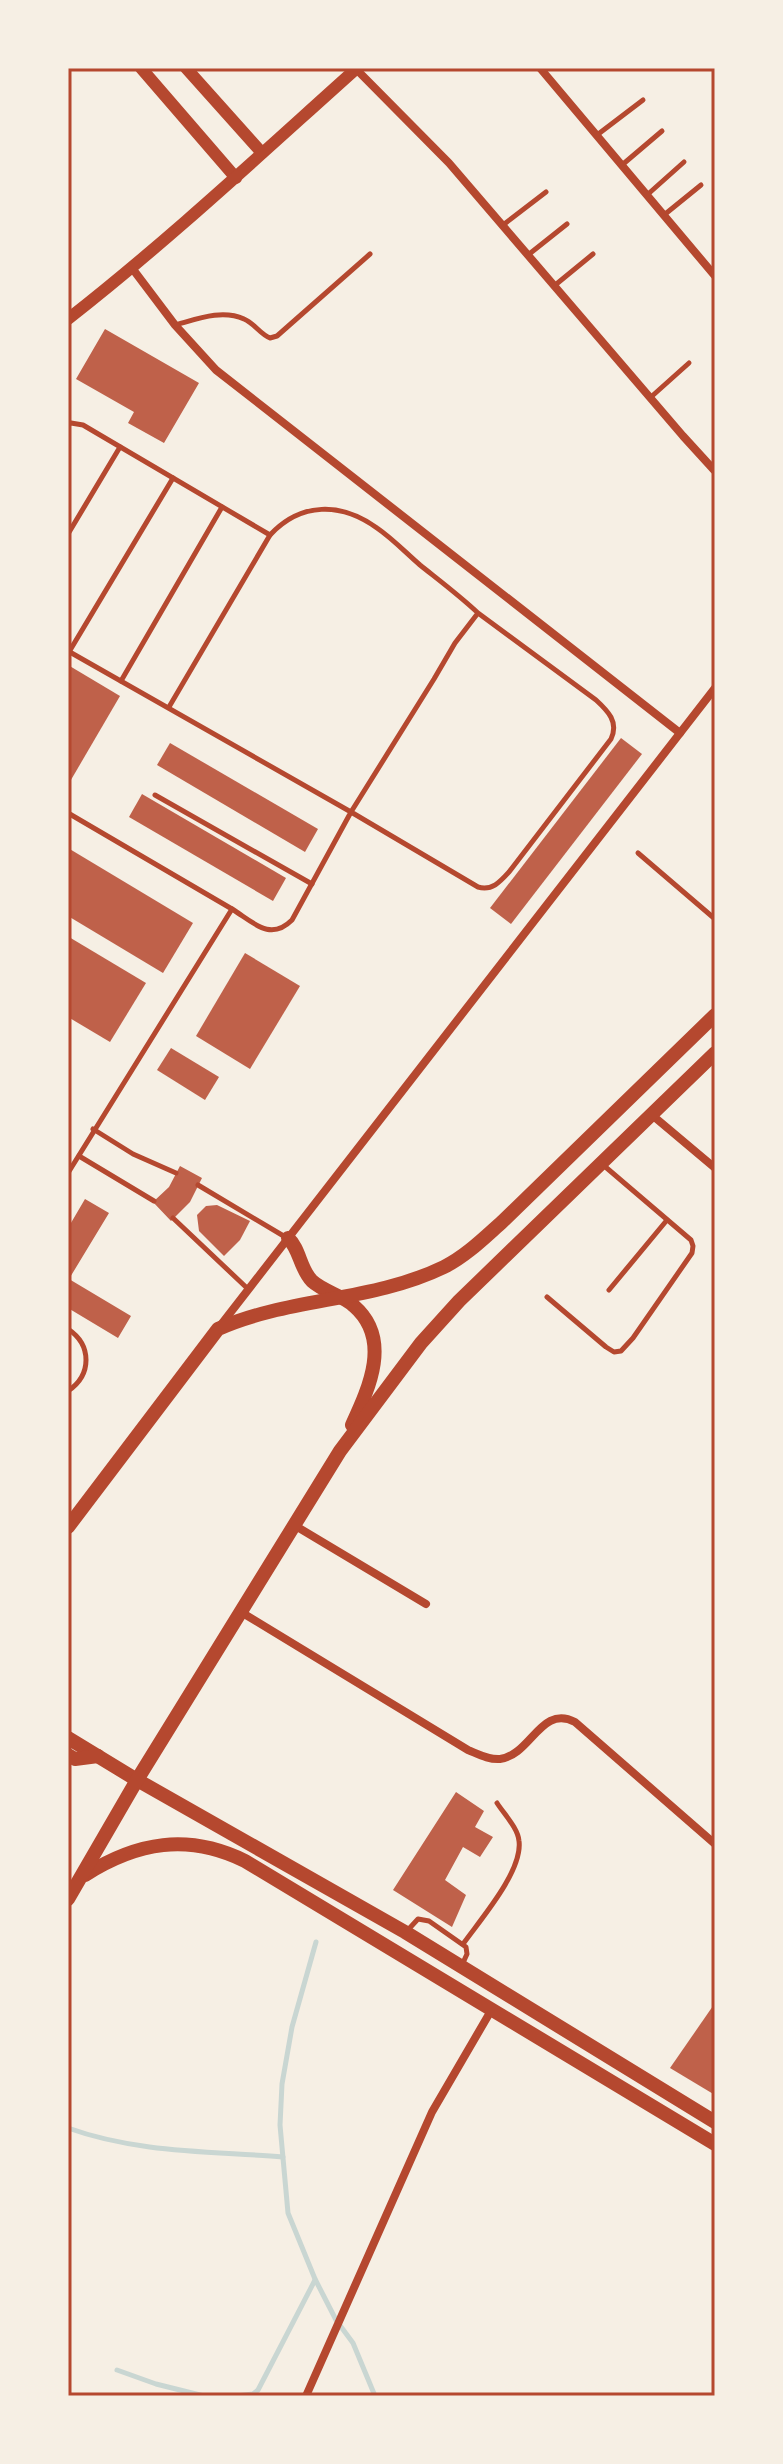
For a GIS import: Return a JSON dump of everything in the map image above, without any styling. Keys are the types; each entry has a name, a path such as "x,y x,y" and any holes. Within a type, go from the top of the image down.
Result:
{"main road":[{"path":"68,1527 218,1329 251,1316 388,1288 444,1266 466,1253 502,1222 715,1015"},
{"path":"68,1899 137,1780 340,1451 421,1343 459,1301 715,1053"},
{"path":"288,1238 314,1283 344,1298 371,1327 376,1351 366,1393 340,1451"},
{"path":"68,1738 405,1932 715,2122"},
{"path":"68,1755 75,1759 98,1756"},
{"path":"81,1877 103,1863 136,1850 183,1844 223,1850 715,2144"}],"street":[{"path":"141,68 236,178"},
{"path":"186,68 262,153"},
{"path":"68,319 236,178 356,68 449,163 714,470"},
{"path":"540,68 715,276"},
{"path":"132,268 175,325 216,370 680,733"},
{"path":"218,1329 715,688"},
{"path":"652,1115 715,1168"},
{"path":"294,1525 426,1604"},
{"path":"241,1612 468,1750 490,1758 501,1759 511,1755 551,1719 560,1716 575,1722 715,1844"},
{"path":"306,2396 432,2112 492,2009"}],"lane":[{"path":"597,135 643,100"},
{"path":"622,165 662,131"},
{"path":"647,195 684,162"},
{"path":"664,215 701,185"},
{"path":"503,225 546,192"},
{"path":"528,255 567,224"},
{"path":"175,325 230,314 247,320 263,335 270,338 277,336 370,254"},
{"path":"554,286 593,254"},
{"path":"650,398 689,363"},
{"path":"68,425 83,425 270,535"},
{"path":"68,534 120,447"},
{"path":"169,707 270,535 289,518 312,509 325,509 349,514 376,527 478,613 605,708 614,727 611,739 509,872 496,885 487,889 478,887 69,651 173,478"},
{"path":"121,681 222,507"},
{"path":"68,813 263,928 274,932 284,929 292,920 351,812 455,643 478,613"},
{"path":"155,795 312,884"},
{"path":"638,853 715,919"},
{"path":"68,1173 232,909"},
{"path":"93,1129 133,1154 176,1173"},
{"path":"79,1156 154,1201"},
{"path":"547,1297 606,1347 614,1352 621,1351 692,1253 691,1240 602,1164"},
{"path":"198,1185 288,1238"},
{"path":"173,1218 248,1290"},
{"path":"609,1290 667,1220"},
{"path":"68,1329 83,1343 87,1354 84,1374 68,1391"},
{"path":"463,1944 507,1880 518,1858 516,1831 497,1803"},
{"path":"405,1932 415,1921 425,1919 463,1944 467,1954 462,1966"}],"building":[{"path":"105,329 199,383 164,443 128,423 134,412 76,379"},
{"path":"68,665 120,696 68,785"},
{"path":"621,738 642,754 511,924 490,908"},
{"path":"170,743 318,829 305,852 157,765"},
{"path":"142,794 286,878 273,901 129,817"},
{"path":"68,848 193,923 163,973 68,916"},
{"path":"69,937 146,983 110,1042 68,1017"},
{"path":"245,953 300,986 250,1069 196,1036"},
{"path":"171,1048 219,1077 205,1100 157,1070"},
{"path":"180,1166 202,1178 190,1202 171,1221 153,1202 169,1187"},
{"path":"85,1199 109,1213 69,1279 131,1316 118,1338 68,1308 68,1228"},
{"path":"217,1205 250,1221 240,1240 224,1256 199,1231 197,1215 206,1206"},
{"path":"456,1792 484,1811 475,1827 493,1837 480,1857 463,1847 445,1880 466,1895 452,1927 393,1890"},
{"path":"715,2003 715,2095 670,2068"}],"waterway":[{"path":"316,1942 292,2027 282,2084 280,2125 288,2213 315,2279 336,2320 353,2343 375,2396"},
{"path":"68,2128 147,2147 283,2157"},
{"path":"237,2396 253,2394 258,2390 315,2280"},
{"path":"117,2370 204,2396"}]}
